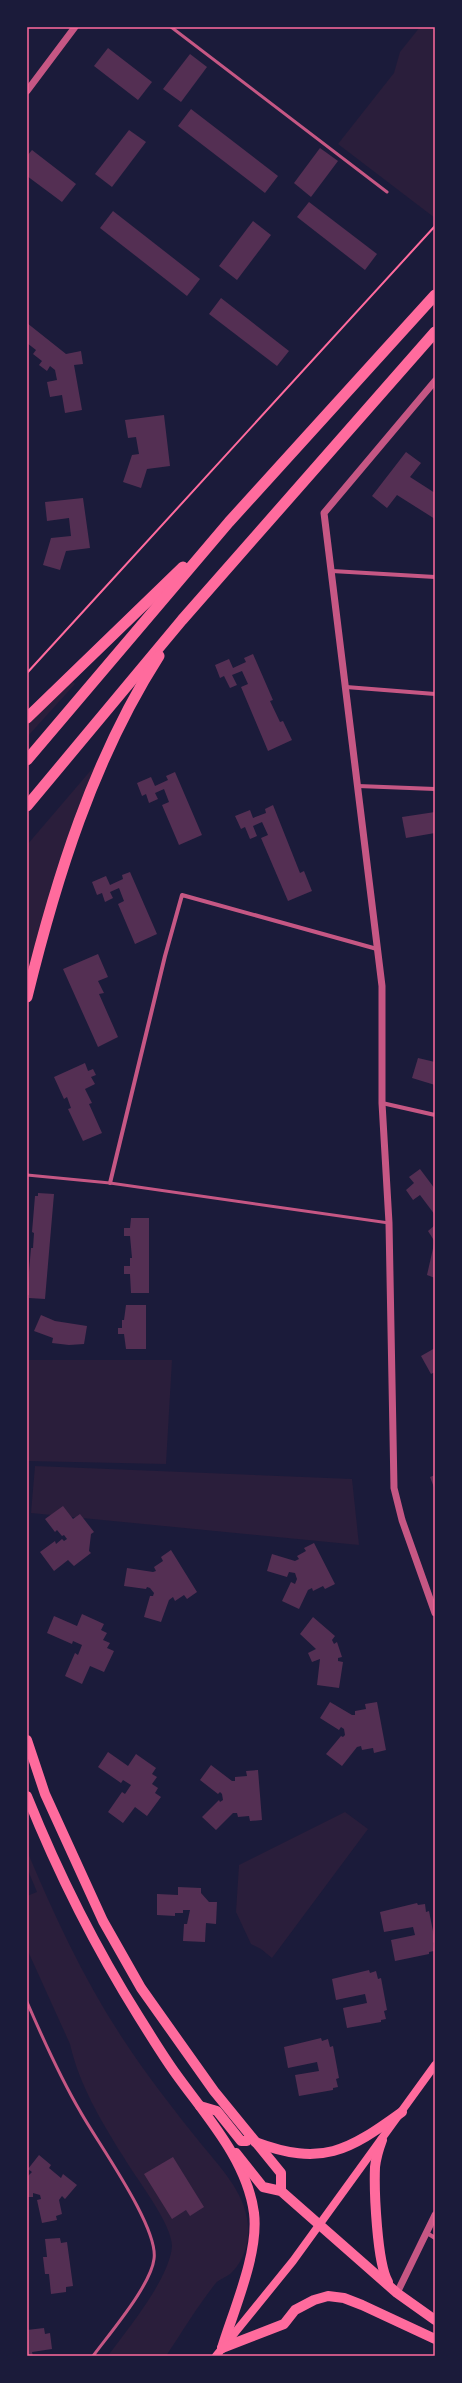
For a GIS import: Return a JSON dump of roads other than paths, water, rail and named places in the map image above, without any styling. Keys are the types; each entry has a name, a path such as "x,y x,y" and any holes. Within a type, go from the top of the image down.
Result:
{"highway":[{"path":"27,760 229,522 435,295"},
{"path":"27,806 182,620 435,332"},
{"path":"27,718 229,522"},
{"path":"27,997 40,947 78,823 113,740 133,700 182,620"}],"main road":[{"path":"27,1740 45,1794 103,1921 141,1988 214,2091 281,2174 281,2191"},
{"path":"27,1796 60,1872 101,1954 139,2017 226,2141 263,2187 281,2191 395,2291 435,2320"},
{"path":"219,2352 319,2225 435,2065"},
{"path":"200,2106 217,2111 241,2141 247,2141 252,2138"},
{"path":"252,2138 296,2154 338,2150 363,2140 402,2112"},
{"path":"382,2140 375,2167 380,2258 383,2272 395,2291"},
{"path":"219,2352 252,2251 255,2229 253,2208 249,2191 226,2141"},
{"path":"219,2352 284,2324 295,2310 314,2300 328,2296 348,2299 435,2339"}],"street":[{"path":"27,91 75,27"},
{"path":"435,381 324,513 382,986 382,1103 389,1223 394,1488 402,1520 435,1613"},
{"path":"332,571 435,577"},
{"path":"346,687 435,694"},
{"path":"358,786 435,789"},
{"path":"110,1184 165,956 182,895 378,949"},
{"path":"382,1103 435,1115"},
{"path":"395,2291 427,2233 435,2215"},
{"path":"427,2233 435,2238"}],"lane":[{"path":"171,27 387,192"},
{"path":"27,1175 110,1184 389,1223"},
{"path":"27,2002 80,2111 139,2208 152,2242 154,2258 148,2278 93,2356"}]}
